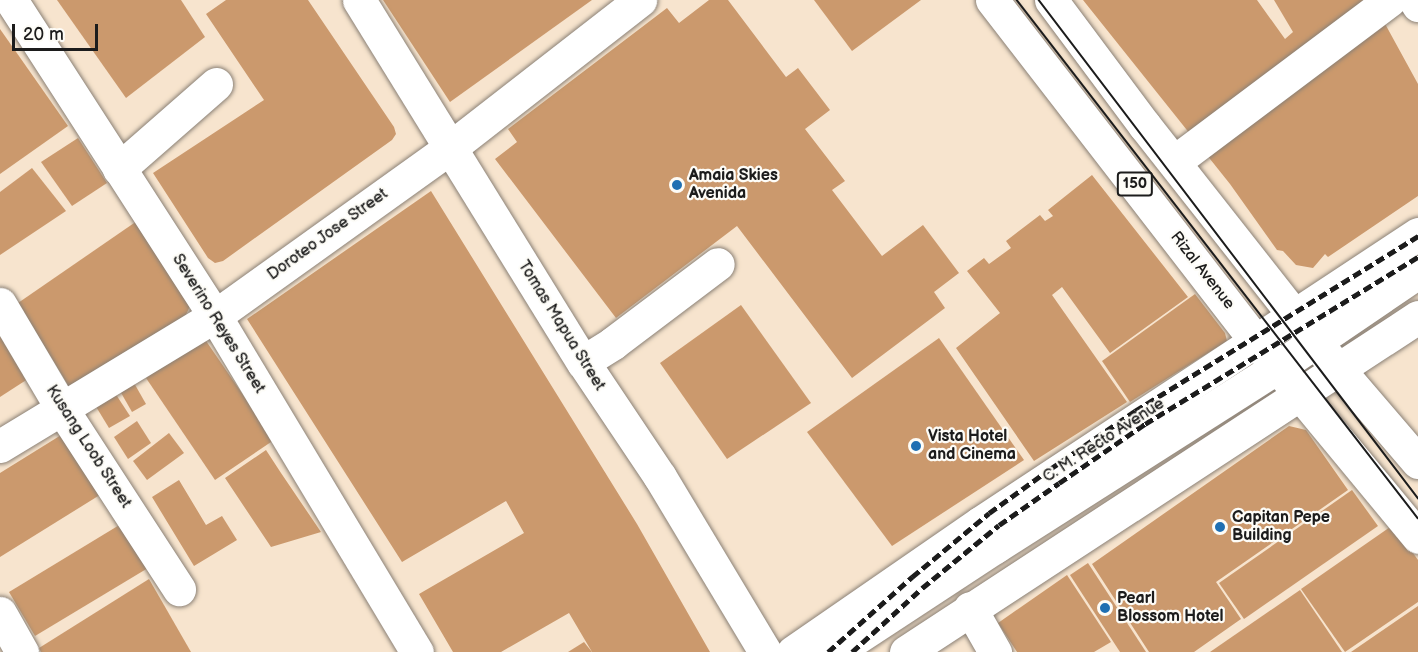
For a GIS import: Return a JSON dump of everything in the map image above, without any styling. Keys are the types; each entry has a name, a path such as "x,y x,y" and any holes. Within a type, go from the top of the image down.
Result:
{"main road":[{"name":"Severino Reyes Street","path":"11,0 215,316 417,652"},
{"name":"Tomas Mapua Street","path":"359,0 582,362 660,477 765,652"},
{"name":"Doroteo Jose Street","path":"0,446 215,316 450,148 640,0"},
{"name":"Rizal Avenue","path":"992,0 1256,341 1418,537"},
{"name":"150","path":"1051,0 1315,342 1418,462"},
{"path":"1174,162 1390,0"},
{"path":"1415,0 1418,5"},
{"path":"119,169 216,84"},
{"name":"C. M. Recto Avenue","path":"793,652 980,523 1418,234"},
{"path":"582,362 613,343 718,264"},
{"name":"C. M. Recto Avenue","path":"831,652 1278,367 1418,272"},
{"name":"Kusang Loob Street","path":"0,304 62,408 179,589"},
{"path":"906,652 1418,317"},
{"path":"970,608 995,652"},
{"path":"0,613 22,652"}],"building":[{"path":"57,0 181,0 205,37 126,98"},
{"path":"226,0 308,0 394,127 396,134 392,140 223,261 215,263 208,258 153,173 264,100 206,14"},
{"path":"383,0 592,0 450,102"},
{"name":"Amaia Skies Avenida","path":"709,0 728,0 786,77 798,68 830,110 805,129 845,181 832,190 882,256 923,225 959,273 934,292 945,308 852,378 737,226 616,318 495,159 517,142 508,129 667,8 679,23"},
{"path":"814,0 921,0 852,51"},
{"path":"1083,0 1257,0 1285,39 1293,32 1274,0 1372,0 1418,84 1418,196 1328,257 1325,254 1313,268 1296,265 1283,251 1277,250 1230,184"},
{"path":"0,29 68,126 0,174"},
{"path":"78,138 107,183 72,206 41,162"},
{"path":"32,168 66,211 0,255 0,192"},
{"path":"1092,175 1188,297 1110,353 1062,287 1052,295 1127,402 1034,461 956,348 1000,313 967,271 984,258 989,264 1011,248 1006,241 1040,215 1045,221 1053,216 1048,210"},
{"path":"431,191 637,524 710,652 592,652 569,613 501,652 453,652 419,594 524,533 506,501 402,562 247,319"},
{"path":"137,221 190,306 185,317 71,390 18,303"},
{"path":"1195,294 1225,333 1227,341 1130,402 1102,361"},
{"path":"741,305 811,403 727,459 660,363"},
{"path":"0,321 34,375 0,397"},
{"path":"204,338 274,440 215,480 146,378"},
{"name":"Vista Hotel and Cinema","path":"939,338 1024,460 892,546 807,432"},
{"path":"134,383 146,404 132,412 120,391"},
{"path":"115,393 130,416 109,428 95,405"},
{"path":"137,421 151,443 128,459 114,437"},
{"name":"Capitan Pepe Building","path":"1289,426 1306,430 1348,490 1216,582 1241,619 1194,652 1149,652 1092,564"},
{"path":"66,432 103,493 0,557 0,473"},
{"path":"169,433 184,453 147,480 133,461"},
{"path":"266,450 321,532 271,547 225,478"},
{"path":"179,480 206,525 222,516 237,540 194,566 152,497"},
{"path":"1352,490 1378,526 1244,619 1219,583"},
{"path":"121,524 148,568 35,636 9,592"},
{"path":"1393,525 1418,560 1418,602 1345,652 1301,589"},
{"name":"Pearl Blossom Hotel","path":"1088,563 1146,652 1120,652 1070,575"},
{"path":"1067,575 1111,642 1094,652 1017,652 998,623"},
{"path":"149,579 191,652 41,652 39,648"},
{"path":"1300,590 1342,652 1210,652"},
{"path":"1418,606 1418,652 1351,652"},
{"path":"584,642 592,652 568,652"}],"tram line":[{"path":"1017,0 1418,518"},
{"path":"1039,0 1418,498"}],"railway":[{"path":"828,652 912,577 989,513 1050,469 1135,411 1418,236"},
{"path":"852,652 922,588 999,525 1059,483 1145,424 1418,257"}],"place":[{"name":"Amaia Skies Avenida","path":"677,185"},
{"name":"Vista Hotel and Cinema","path":"916,446"},
{"name":"Capitan Pepe Building","path":"1220,527"},
{"name":"Pearl Blossom Hotel","path":"1105,608"}]}
